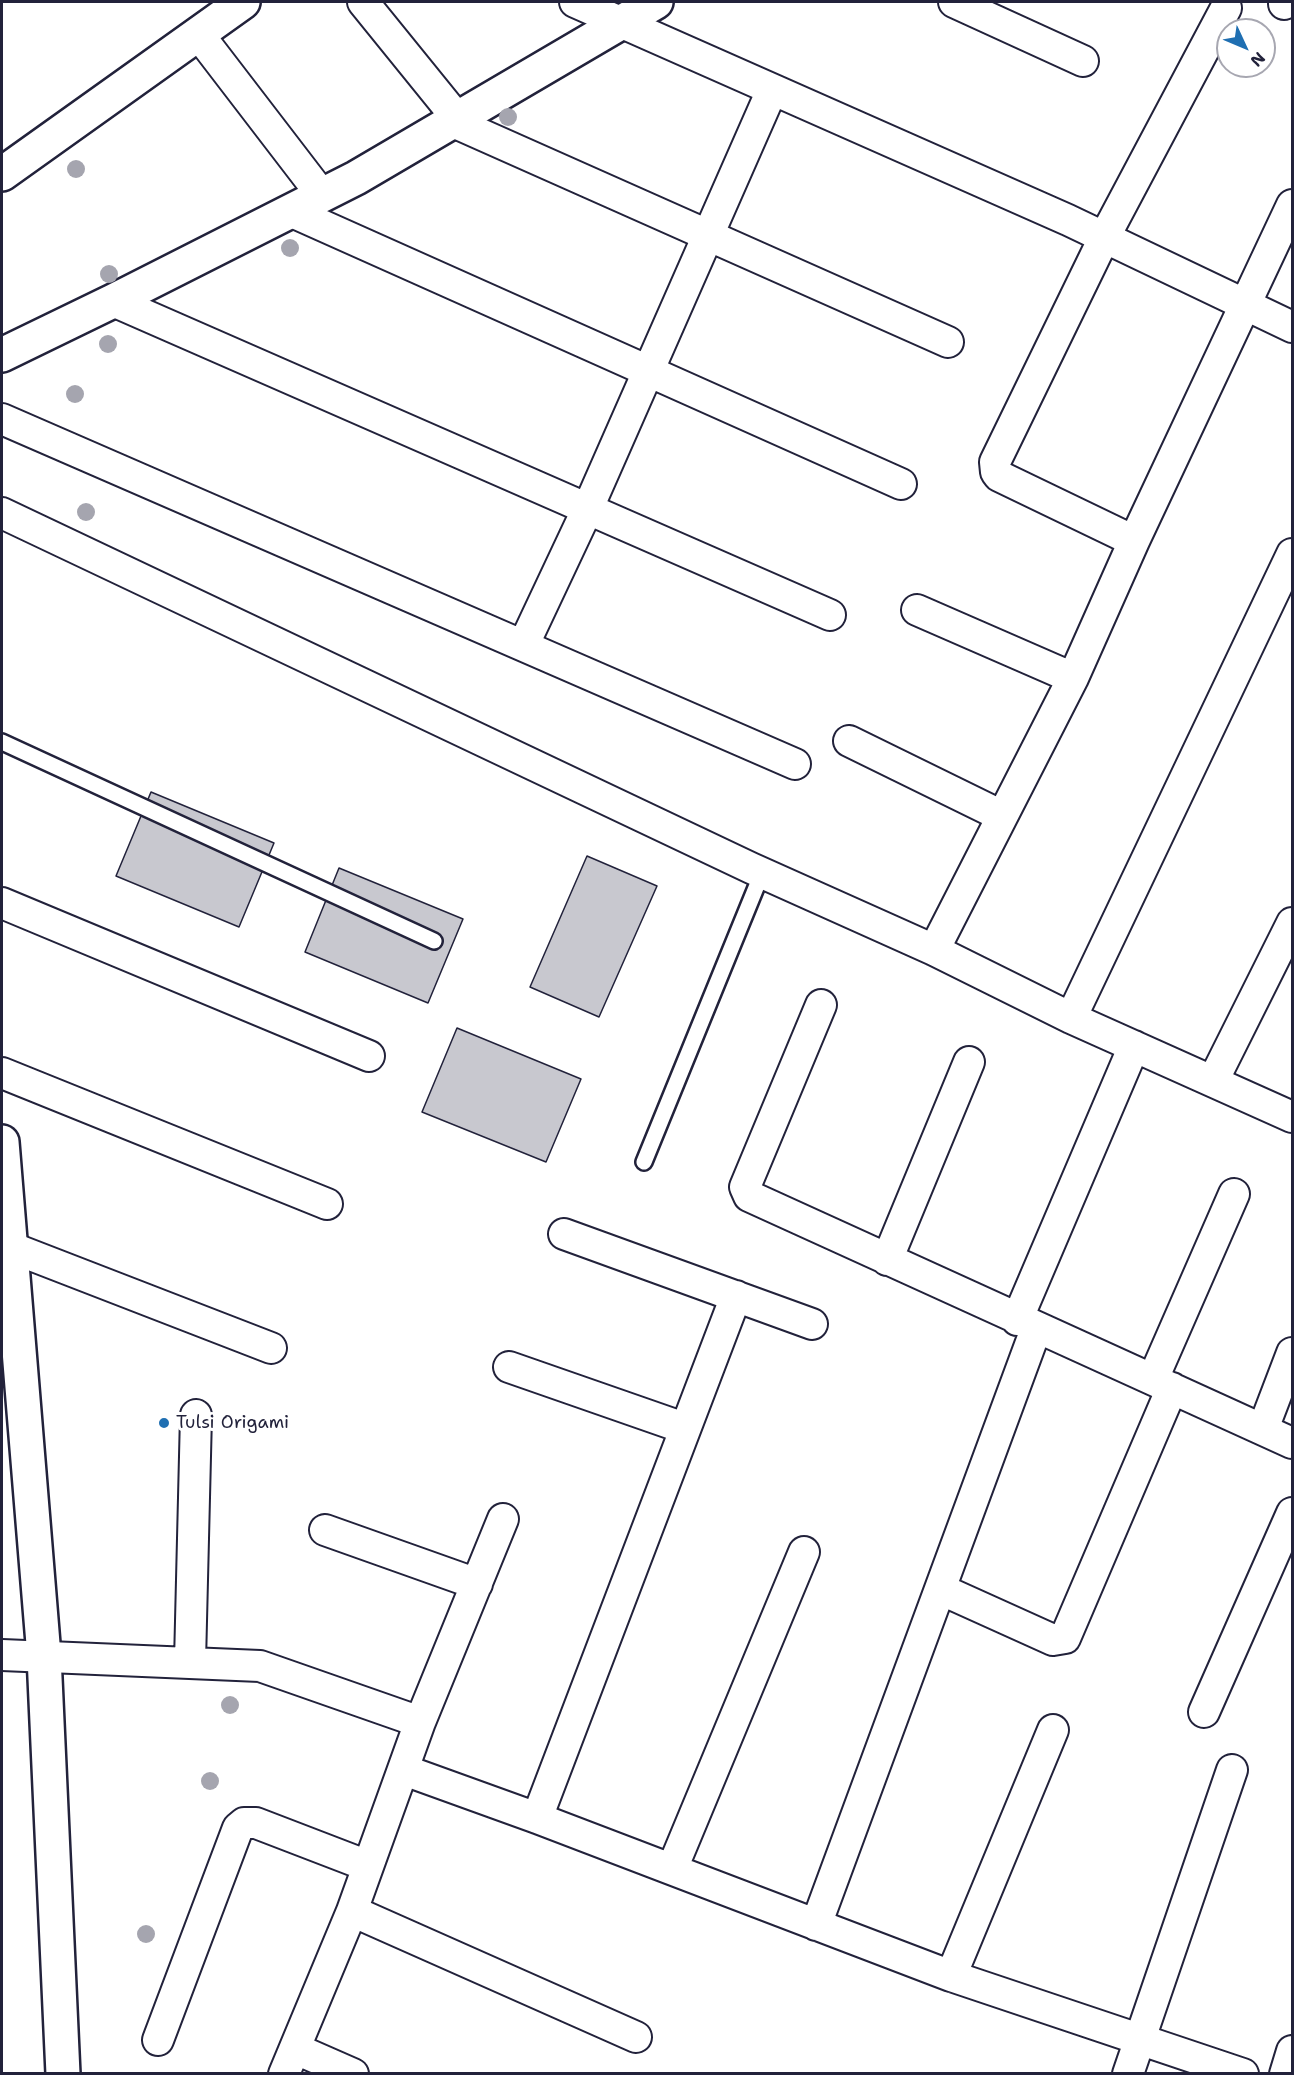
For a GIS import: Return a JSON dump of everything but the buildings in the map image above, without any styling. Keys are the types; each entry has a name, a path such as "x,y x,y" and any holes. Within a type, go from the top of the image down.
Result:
{"street":[{"path":"363,2 454,119 948,342"},
{"path":"574,2 1104,238 1293,327"},
{"path":"2,355 356,178 656,2"},
{"path":"954,2 1083,61"},
{"path":"2,174 199,35 238,3"},
{"path":"1134,541 999,476 995,468 1104,238 1226,8"},
{"path":"199,35 321,194"},
{"path":"524,644 588,508 772,90"},
{"path":"934,950 1073,678 1134,541 1293,205"},
{"path":"290,211 901,484"},
{"path":"113,301 830,615"},
{"path":"2,419 524,644 795,764"},
{"path":"2,513 762,873 934,950 1071,1018 1293,1117"},
{"path":"1071,1018 1293,554"},
{"path":"917,610 1073,678"},
{"path":"849,741 1002,816"},
{"path":"2,903 369,1056"},
{"path":"1213,1081 1289,941"},
{"path":"821,1005 745,1187 746,1192 754,1199 1293,1443"},
{"path":"816,1925 940,1589 1027,1324 1134,1046"},
{"path":"887,1260 969,1062"},
{"path":"2,1073 327,1204"},
{"path":"2,1142 44,1656 63,2073"},
{"path":"940,1589 1053,1640 1065,1638 1234,1194"},
{"path":"564,1234 812,1324"},
{"path":"10,1247 271,1348"},
{"path":"537,1818 736,1296"},
{"path":"1263,1429 1293,1353"},
{"path":"509,1366 684,1428"},
{"path":"190,1662 196,1415"},
{"path":"1204,1712 1293,1513"},
{"path":"353,2073 290,2061 352,1911 420,1722 503,1519"},
{"path":"325,1530 477,1584"},
{"path":"672,1869 804,1552"},
{"path":"2,1655 260,1666 420,1722"},
{"path":"951,1976 1053,1730"},
{"path":"404,1770 537,1818 951,1976 1243,2073"},
{"path":"1128,2073 1232,1770"},
{"path":"158,2040 238,1828 244,1823 256,1823 368,1866"},
{"path":"352,1911 636,2037"},
{"path":"1285,2073 1293,2051"}],"lane":[{"path":"2,742 434,941"},
{"path":"644,1162 762,873"}],"place":[{"name":"Tulsi Origami","path":"164,1423"}]}
